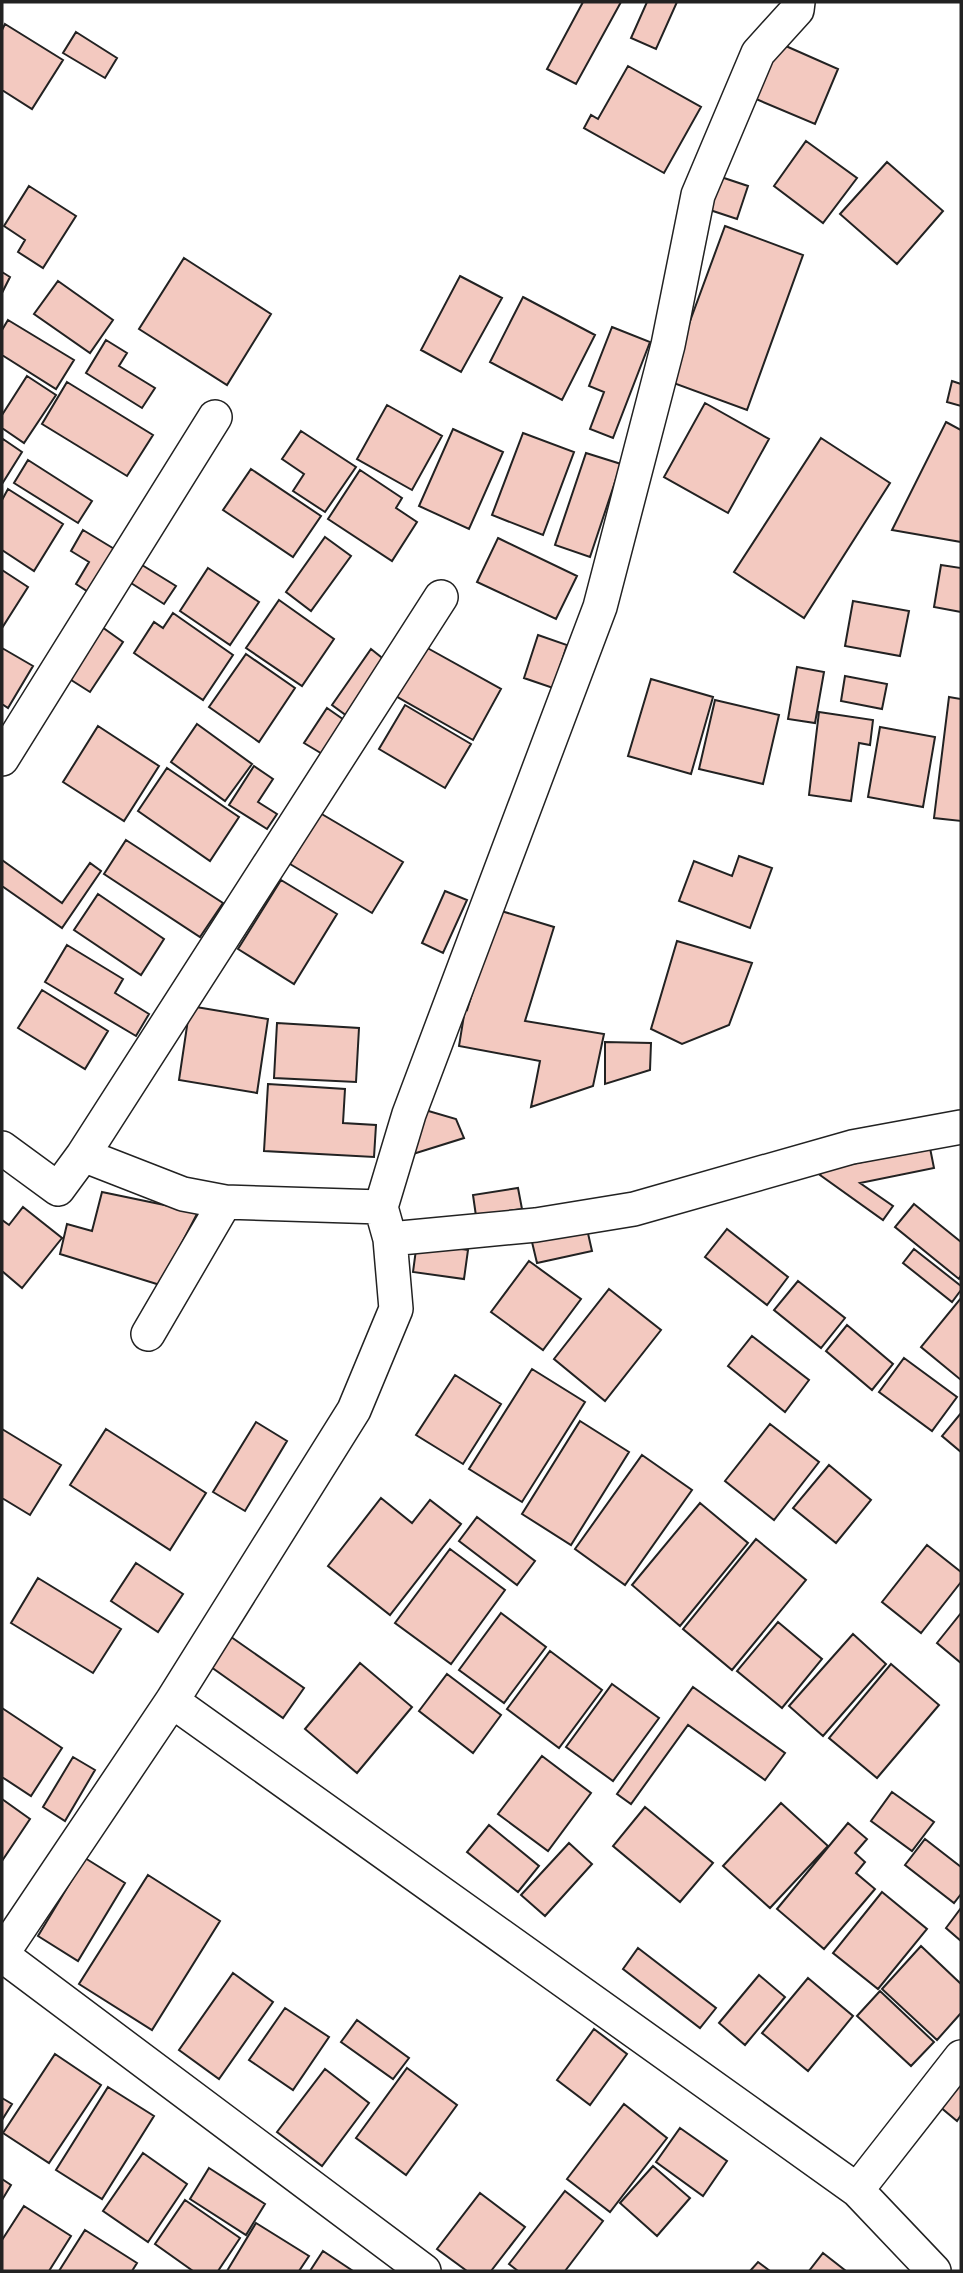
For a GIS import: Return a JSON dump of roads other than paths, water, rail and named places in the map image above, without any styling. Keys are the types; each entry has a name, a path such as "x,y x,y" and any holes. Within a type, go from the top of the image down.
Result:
{"street":[{"path":"424,2271 2,1954 172,1701 354,1410 396,1309 390,1239 381,1207 409,1114 600,607 668,345 698,195 758,53 797,10 798,2"},
{"path":"2,759 215,416"},
{"path":"2,1148 58,1189 83,1155 441,597"},
{"path":"390,1239 536,1225 634,1209 852,1147 961,1126"},
{"path":"83,1155 183,1194 225,1202 381,1207"},
{"path":"148,1334 225,1202"},
{"path":"172,1701 857,2190 934,2271"},
{"path":"857,2190 961,2057"}]}
